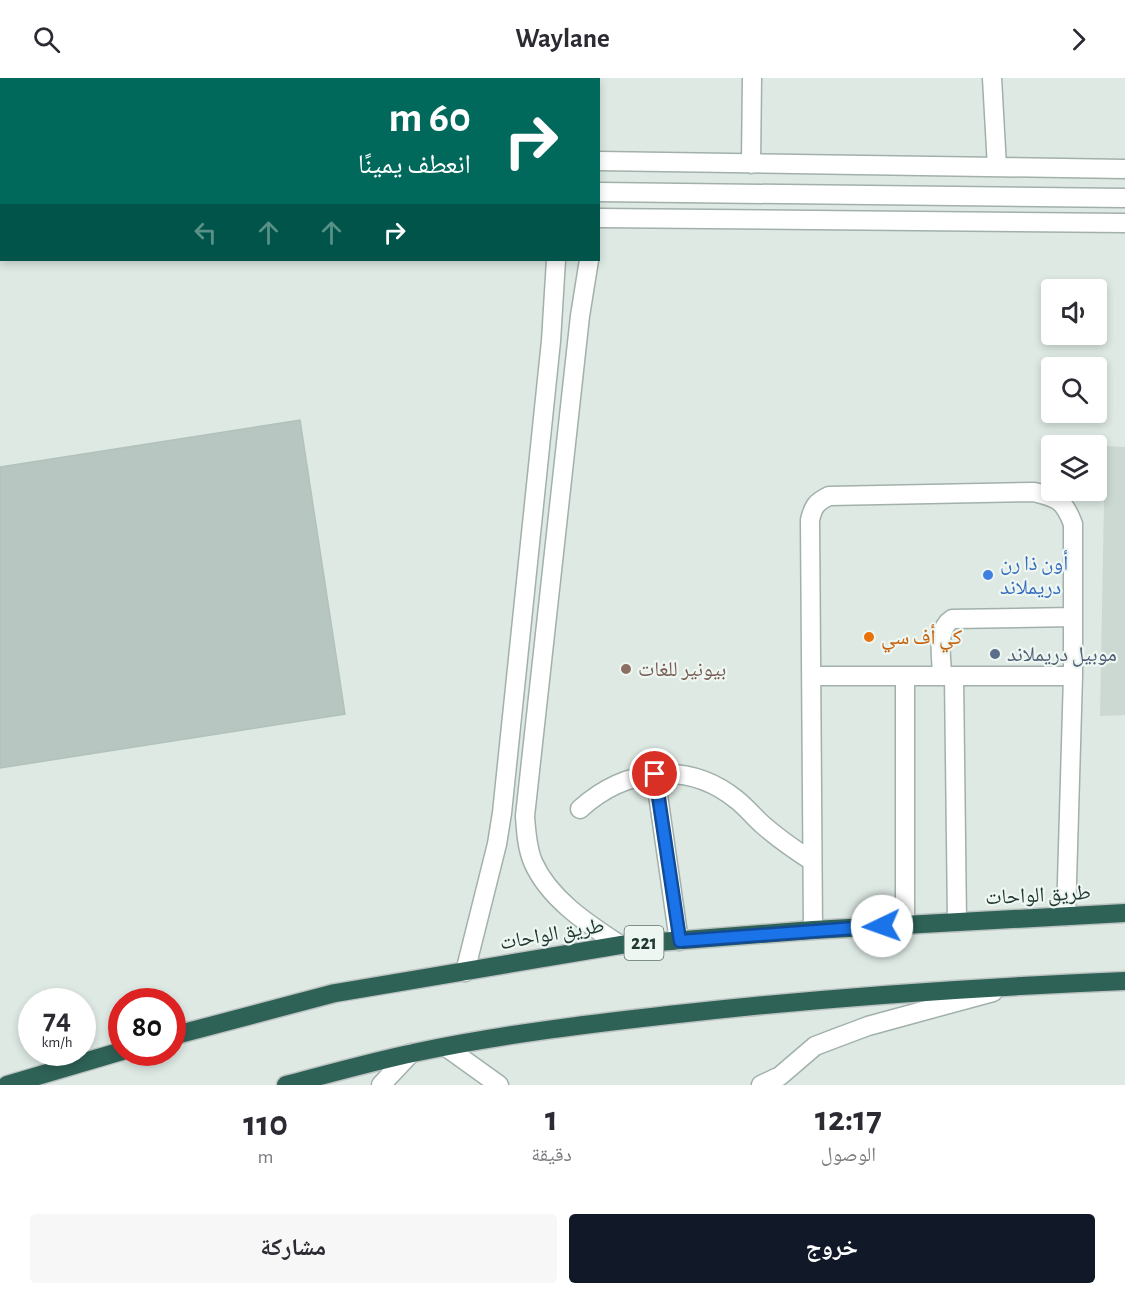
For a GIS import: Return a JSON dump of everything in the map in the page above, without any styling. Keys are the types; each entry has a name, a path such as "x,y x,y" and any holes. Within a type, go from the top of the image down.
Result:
{"highway":[{"name":"طريق الواحات","path":"186,1032 335,993 620,945 813,930 1125,913"},
{"path":"286,1085 411,1053 621,1020 762,1005 1015,986 1125,981"},
{"path":"7,1085 108,1055"}],"street":[{"path":"750,164 752,78"},
{"path":"992,78 997,168"},
{"path":"600,161 1117,169 1117,198 600,192"},
{"path":"600,218 1125,223"},
{"path":"465,972 497,844 545,404 556,261"},
{"path":"590,261 580,316 525,816 526,836 533,862 546,883 582,920 620,945"},
{"path":"545,404 570,406"},
{"path":"541,439 566,440"},
{"path":"813,930 810,520 812,508 829,496 1034,492 1058,498 1068,509 1073,524 1073,676 1066,916"},
{"path":"529,556 553,559"},
{"path":"957,922 948,676 941,630 952,618 1073,617"},
{"path":"518,657 542,659"},
{"path":"812,676 1073,676"},
{"path":"905,676 905,925"},
{"path":"655,774 680,941"},
{"path":"580,809 592,798 633,778 672,774 695,778 736,799 776,836 812,861"},
{"path":"761,1085 780,1076 816,1046 836,1038 868,1026 1015,986"},
{"path":"446,1047 499,1085"},
{"path":"381,1085 411,1053"}],"shaded area":[{"path":"1107,446 1125,447 1125,715 1100,716"}],"building":[{"path":"300,420 345,714 0,768 0,467"}],"place":[{"name":"أون ذا رن دريملاند","path":"988,575"},
{"name":"كي أف سي","path":"869,637"},
{"name":"موبيل دريملاند","path":"995,654"},
{"name":"بيونير للغات","path":"626,669"}],"route":[{"path":"655,774 680,941 882,926"}]}
